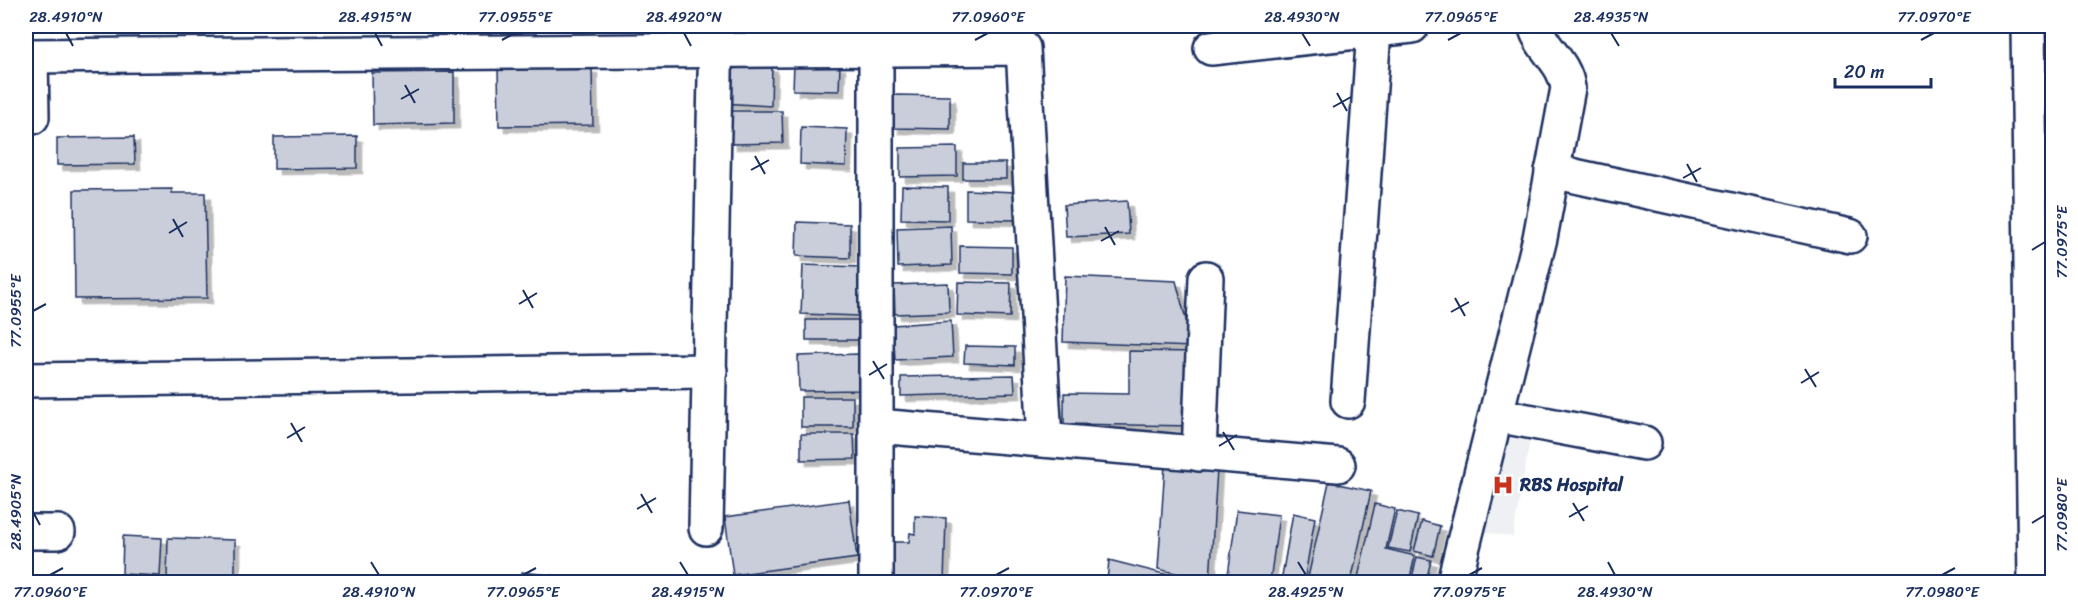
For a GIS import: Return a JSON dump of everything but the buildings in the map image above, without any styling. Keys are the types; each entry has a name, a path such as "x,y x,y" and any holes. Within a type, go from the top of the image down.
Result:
{"street":[{"path":"1210,48 1412,26"},
{"path":"1454,582 1540,238 1568,88 1567,75 1561,63 1548,50 1535,26"},
{"path":"2028,26 2035,582"},
{"path":"1348,401 1374,30"},
{"path":"706,528 717,38"},
{"path":"32,117 28,56 384,39 717,38 876,49 1023,48 1045,440"},
{"path":"876,49 876,582"},
{"path":"1552,171 1850,236"},
{"path":"1199,454 1206,279"},
{"path":"26,380 710,371"},
{"path":"1496,415 1644,443"},
{"path":"877,426 1338,465"},
{"path":"26,532 58,532"}],"shaded area":[{"name":"RBS Hospital","path":"1495,437 1530,440 1513,537 1474,530"}],"place":[{"name":"RBS Hospital","path":"1503,485"}]}
